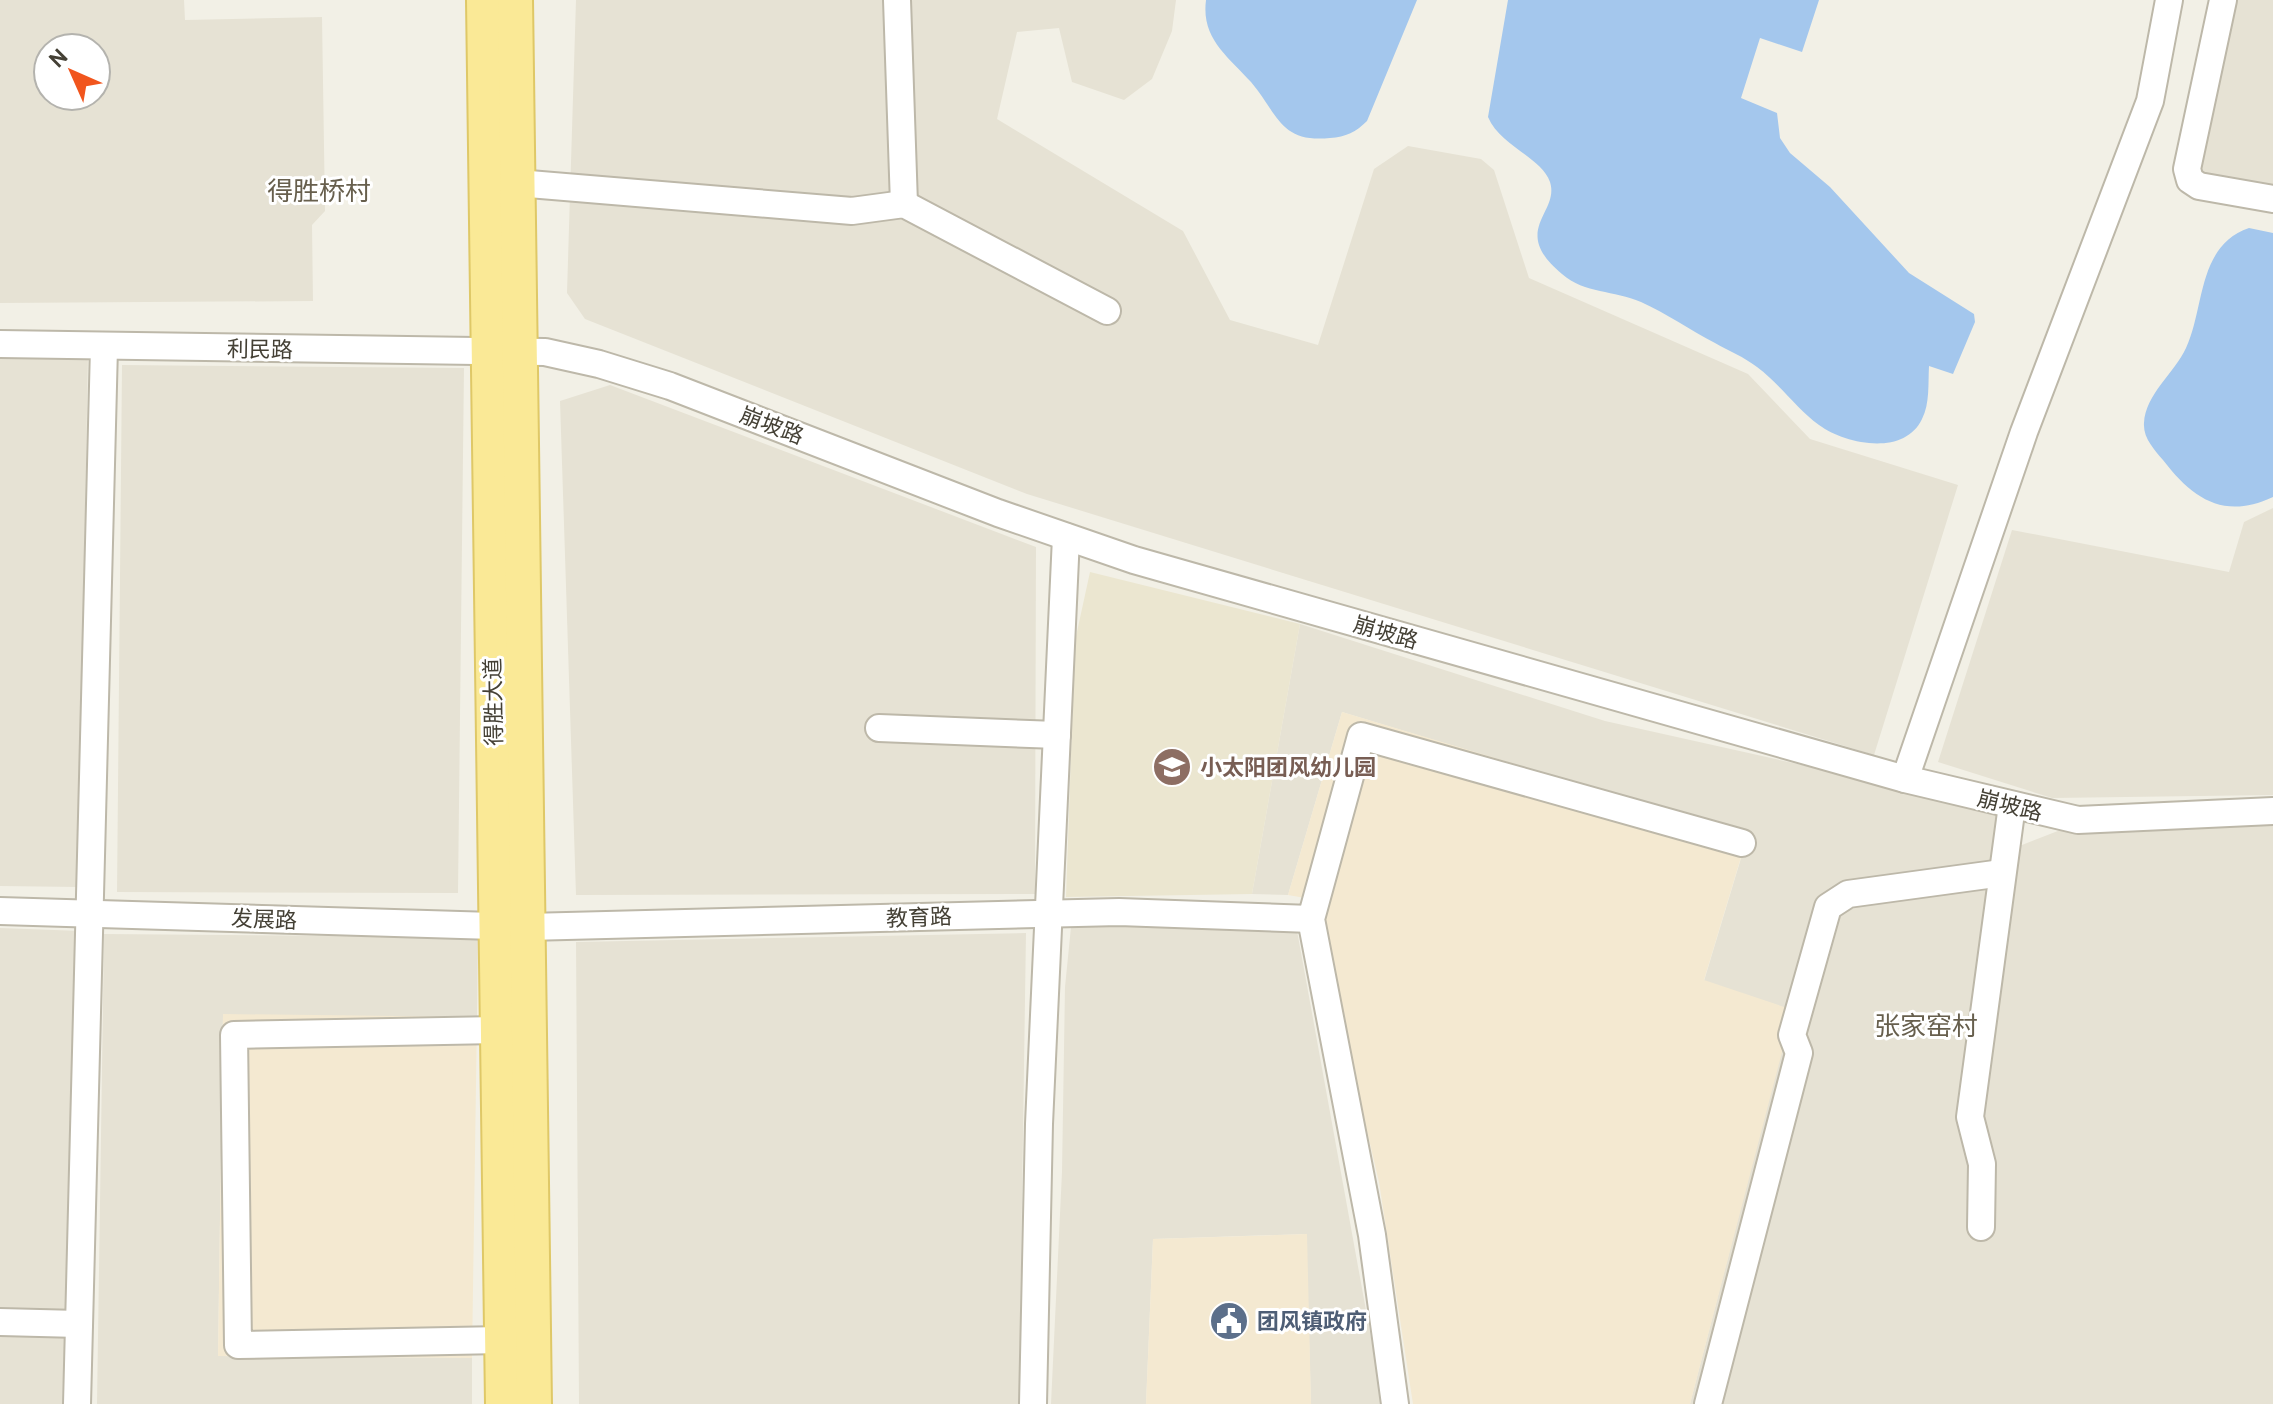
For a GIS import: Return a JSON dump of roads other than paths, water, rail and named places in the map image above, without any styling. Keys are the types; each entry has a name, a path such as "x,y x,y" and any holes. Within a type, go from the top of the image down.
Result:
{"main road":[{"name":"得胜大道","path":"484,0 504,352 512,927 534,1404"},
{"name":"得胜大道","path":"504,352 517,183 515,0"},
{"name":"得胜大道","path":"503,1404 498,1030 512,927"}],"street":[{"path":"897,0 904,204"},
{"path":"1905,779 2024,432 2150,101 2169,0"},
{"path":"2223,0 2187,169 2190,180 2199,186 2273,199"},
{"path":"517,183 837,211 904,204 1107,311"},
{"name":"利民路","path":"0,344 504,352"},
{"path":"77,1404 104,347"},
{"name":"崩坡路","path":"504,352 545,352 599,364 670,386 1134,560 1905,779 2058,817 2098,820 2273,811"},
{"path":"1033,1404 1049,914 1066,537"},
{"path":"879,728 1057,735"},
{"path":"1395,1404 1372,1235 1311,919 1361,736 1742,843"},
{"path":"1981,1227 1982,1164 1970,1117 2012,805"},
{"path":"1708,1404 1799,1053 1792,1035 1828,907 1848,894 2002,873"},
{"name":"发展路","path":"0,911 512,927"},
{"name":"教育路","path":"512,927 1119,912 1311,919"},
{"path":"498,1030 234,1035 238,1345 502,1340"},
{"path":"0,1322 79,1324"}],"water":[{"path":"1206,0 1417,0 1367,121 1346,135 1313,138 1300,136 1282,124 1251,82 1218,46 1208,26"},
{"path":"1508,0 1819,0 1802,52 1760,38 1741,98 1777,113 1780,138 1790,153 1830,187 1909,273 1974,314 1975,322 1953,374 1929,366 1926,407 1913,431 1902,439 1888,443 1858,441 1830,432 1747,360 1641,302 1580,285 1562,274 1547,259 1539,245 1538,234 1549,203 1550,182 1538,165 1501,136 1488,117"},
{"path":"2249,228 2273,233 2273,497 2255,504 2225,506 2198,495 2174,474 2150,443 2144,423 2149,403 2186,348 2211,263 2232,237"}],"place":[{"name":"小太阳团风幼儿园","path":"1172,767"},
{"name":"团风镇政府","path":"1229,1321"}],"district":[{"name":"得胜桥村","path":"319,191"},
{"name":"张家窑村","path":"1926,1026"}]}
